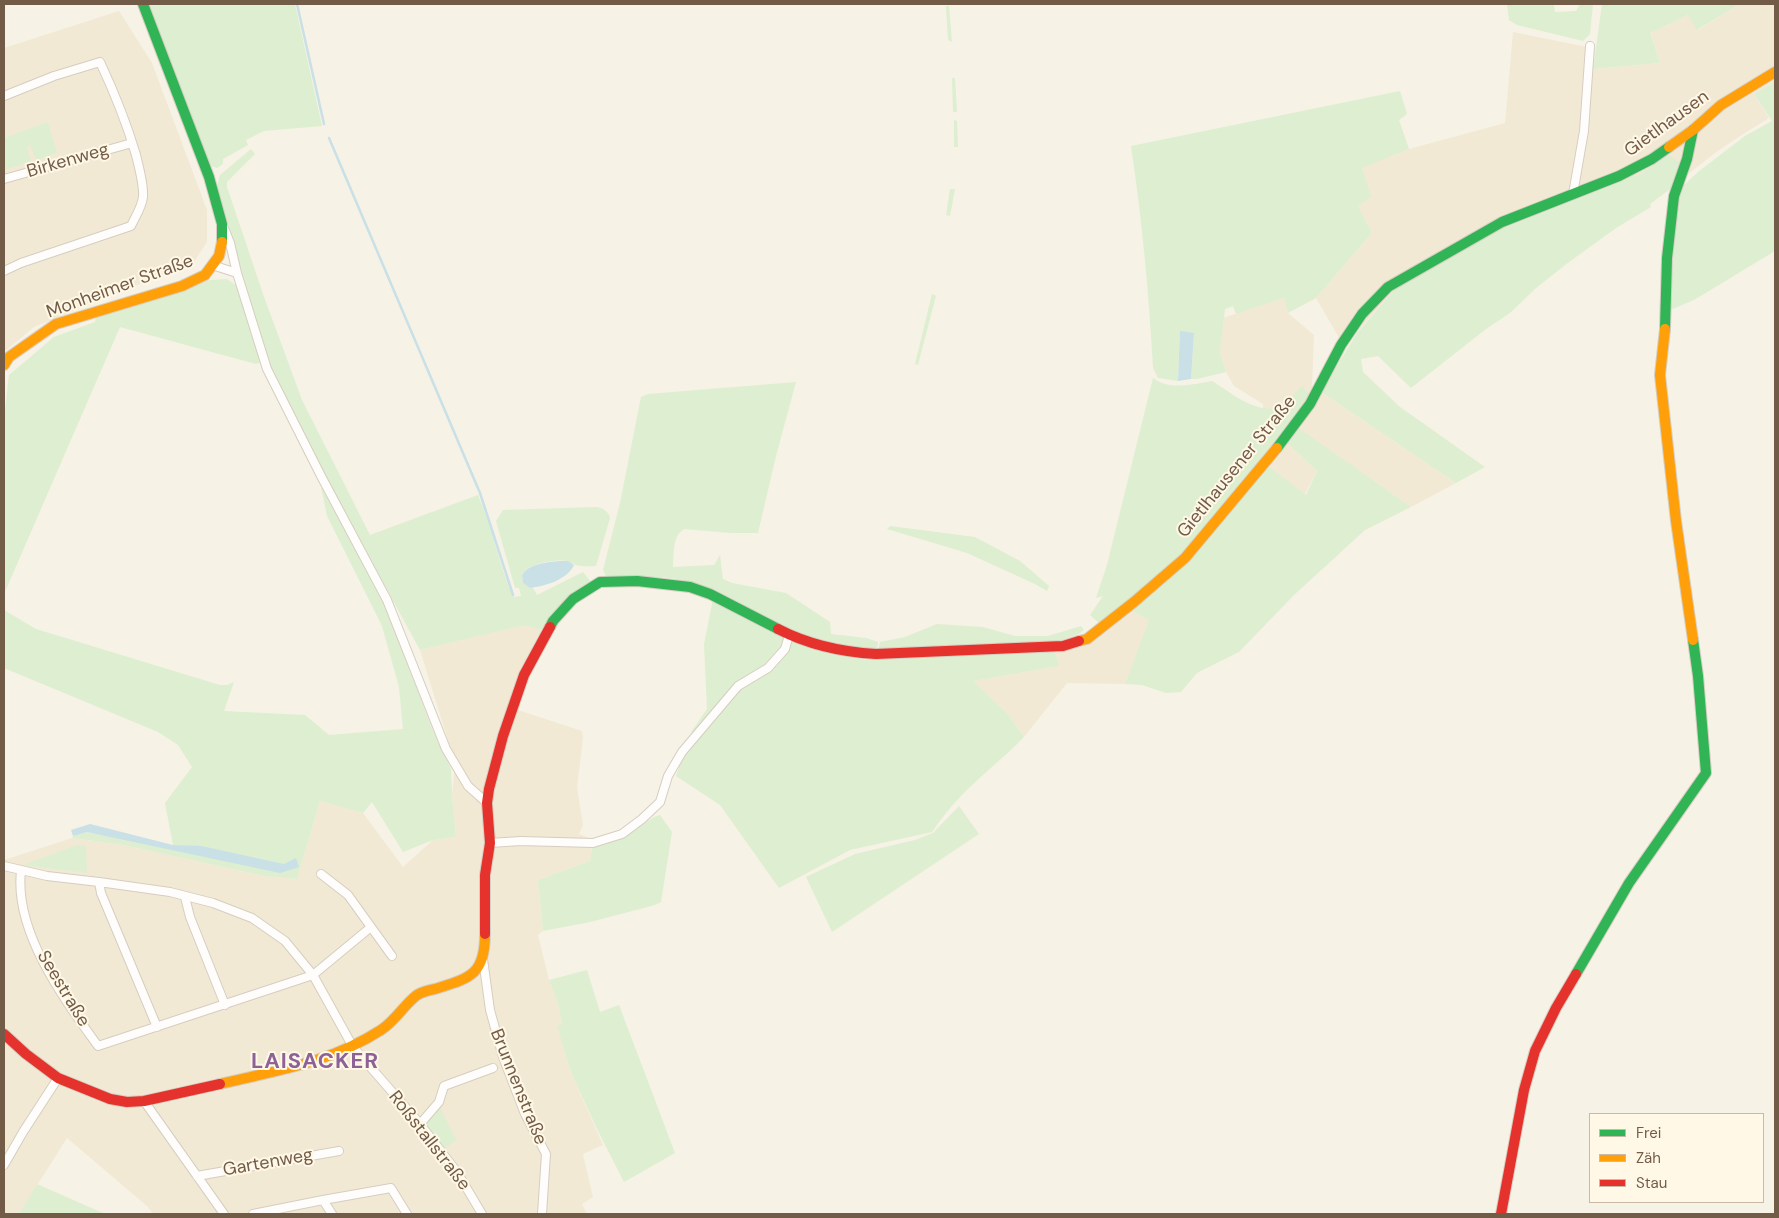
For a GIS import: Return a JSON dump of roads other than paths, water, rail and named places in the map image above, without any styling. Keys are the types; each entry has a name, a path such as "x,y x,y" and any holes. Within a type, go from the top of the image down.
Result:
{"street":[{"name":"Monheimer Straße","path":"4,365 9,357 56,324 182,286 205,275 219,256 222,241 222,224 209,177 143,4"},
{"path":"1573,194 1584,131 1590,46"},
{"path":"4,96 54,76 100,62 119,101 140,172 143,198 131,226 21,263 4,271"},
{"name":"Gietlhausen","path":"1573,194 1628,172 1652,159 1693,130 1721,105 1775,72"},
{"path":"1501,1214 1524,1090 1535,1051 1556,1008 1629,882 1706,773 1698,676 1676,521 1660,375 1666,315 1666,258 1674,196 1687,159 1693,130"},
{"name":"Birkenweg","path":"4,179 132,143"},
{"name":"Gietlhausener Straße","path":"483,959 485,946 485,875 490,843 487,803 489,789 503,736 525,672 553,621 573,599 600,582 637,580 690,587 710,594 789,635 825,648 853,653 876,654 1063,646 1087,639 1185,558 1274,451 1310,404 1341,345 1362,314 1388,287 1502,222 1573,194"},
{"path":"222,224 230,243 237,273 267,369 320,476 387,600 446,748 468,786 487,803"},
{"path":"212,265 237,273"},
{"path":"490,843 521,841 593,843 622,834 660,802 668,776 682,752 738,686 768,668 785,649 789,635"},
{"path":"4,866 47,876 170,892 213,903 252,918 285,941 312,975 353,1046"},
{"name":"Seestraße","path":"21,871 22,904 37,950 60,993 98,1046 312,975 370,928"},
{"path":"321,874 348,895 392,956"},
{"path":"99,882 101,893 157,1027"},
{"path":"185,897 190,917 225,1005"},
{"path":"4,1034 26,1054 58,1078 110,1099 127,1102 144,1101 315,1062 353,1046 384,1028 418,994 456,982 475,973 483,959"},
{"name":"Brunnenstraße","path":"483,959 490,1010 503,1057 521,1104 546,1154 542,1214"},
{"name":"Roßstallstraße","path":"353,1046 420,1124 457,1172 482,1214"},
{"path":"420,1124 439,1102 444,1086 493,1068"},
{"path":"4,1165 22,1132 58,1078"},
{"path":"144,1101 224,1214"},
{"name":"Gartenweg","path":"197,1176 339,1151"},
{"path":"253,1214 391,1188 407,1214"},
{"path":"323,1200 332,1214"}],"water":[{"path":"1180,331 1194,333 1191,379 1178,381"},
{"path":"568,561 574,565 561,578 549,584 530,588 523,583 522,575 529,568 539,564"},
{"path":"90,824 173,845 201,846 284,864 296,858 299,867 280,873 87,832 73,836 71,830"}],"waterway":[{"path":"297,4 324,124"},
{"path":"329,138 480,493 513,595"}],"district":[{"name":"LAISACKER","path":"315,1062"}]}
